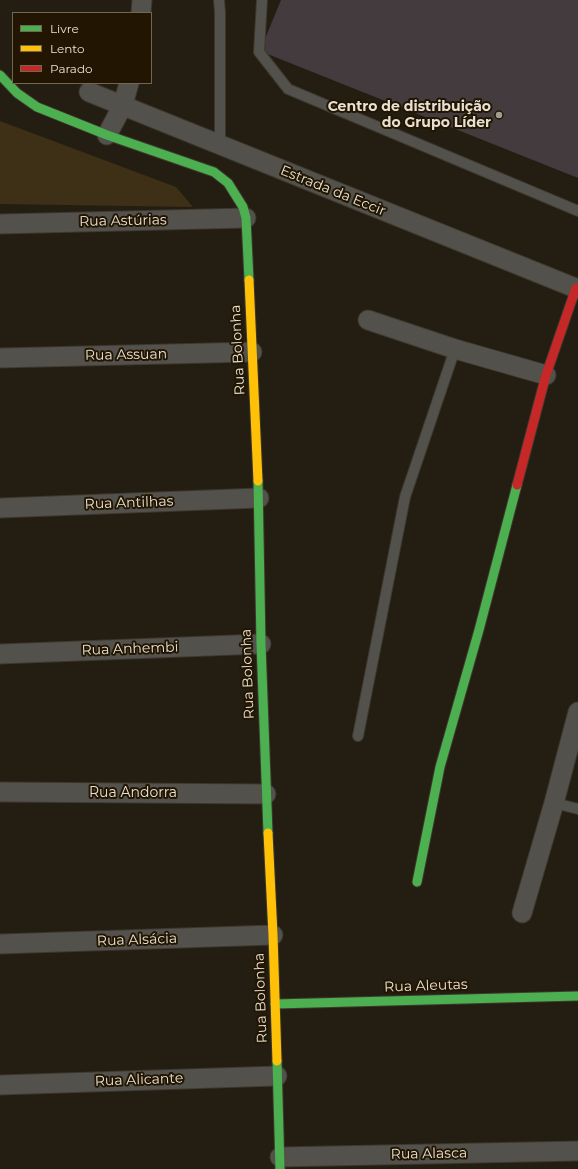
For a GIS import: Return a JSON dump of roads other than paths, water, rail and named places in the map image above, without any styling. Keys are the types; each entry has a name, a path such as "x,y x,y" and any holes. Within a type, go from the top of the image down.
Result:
{"street":[{"path":"141,12 142,0"},
{"path":"0,75 17,93 37,107 108,135 123,105 129,84"},
{"name":"Estrada da Eccir","path":"89,92 577,288"},
{"name":"Rua Bolonha","path":"108,135 214,172 228,183 243,207 246,218 259,498 261,644 273,935 280,1163"},
{"name":"Rua Astúrias","path":"0,224 246,218"},
{"path":"417,882 440,767 479,630 546,375 577,288"},
{"path":"368,320 455,349 546,375"},
{"name":"Rua Assuan","path":"0,358 252,352"},
{"name":"Rua Antilhas","path":"0,508 259,498"},
{"name":"Rua Anhembi","path":"0,654 261,644"},
{"path":"522,913 554,803 578,712"},
{"name":"Rua Andorra","path":"0,792 266,794"},
{"name":"Rua Alsácia","path":"0,944 273,935"},
{"name":"Rua Aleutas","path":"275,1004 578,996"},
{"name":"Rua Alicante","path":"0,1085 277,1076"},
{"name":"Rua Alasca","path":"280,1163 578,1151"}],"lane":[{"path":"219,0 220,145"},
{"path":"262,0 259,52 288,89 578,211"},
{"path":"358,736 405,497 455,349"},
{"path":"554,803 578,809"}],"place":[{"name":"Centro de distribuição do Grupo Líder","path":"499,115"}]}
